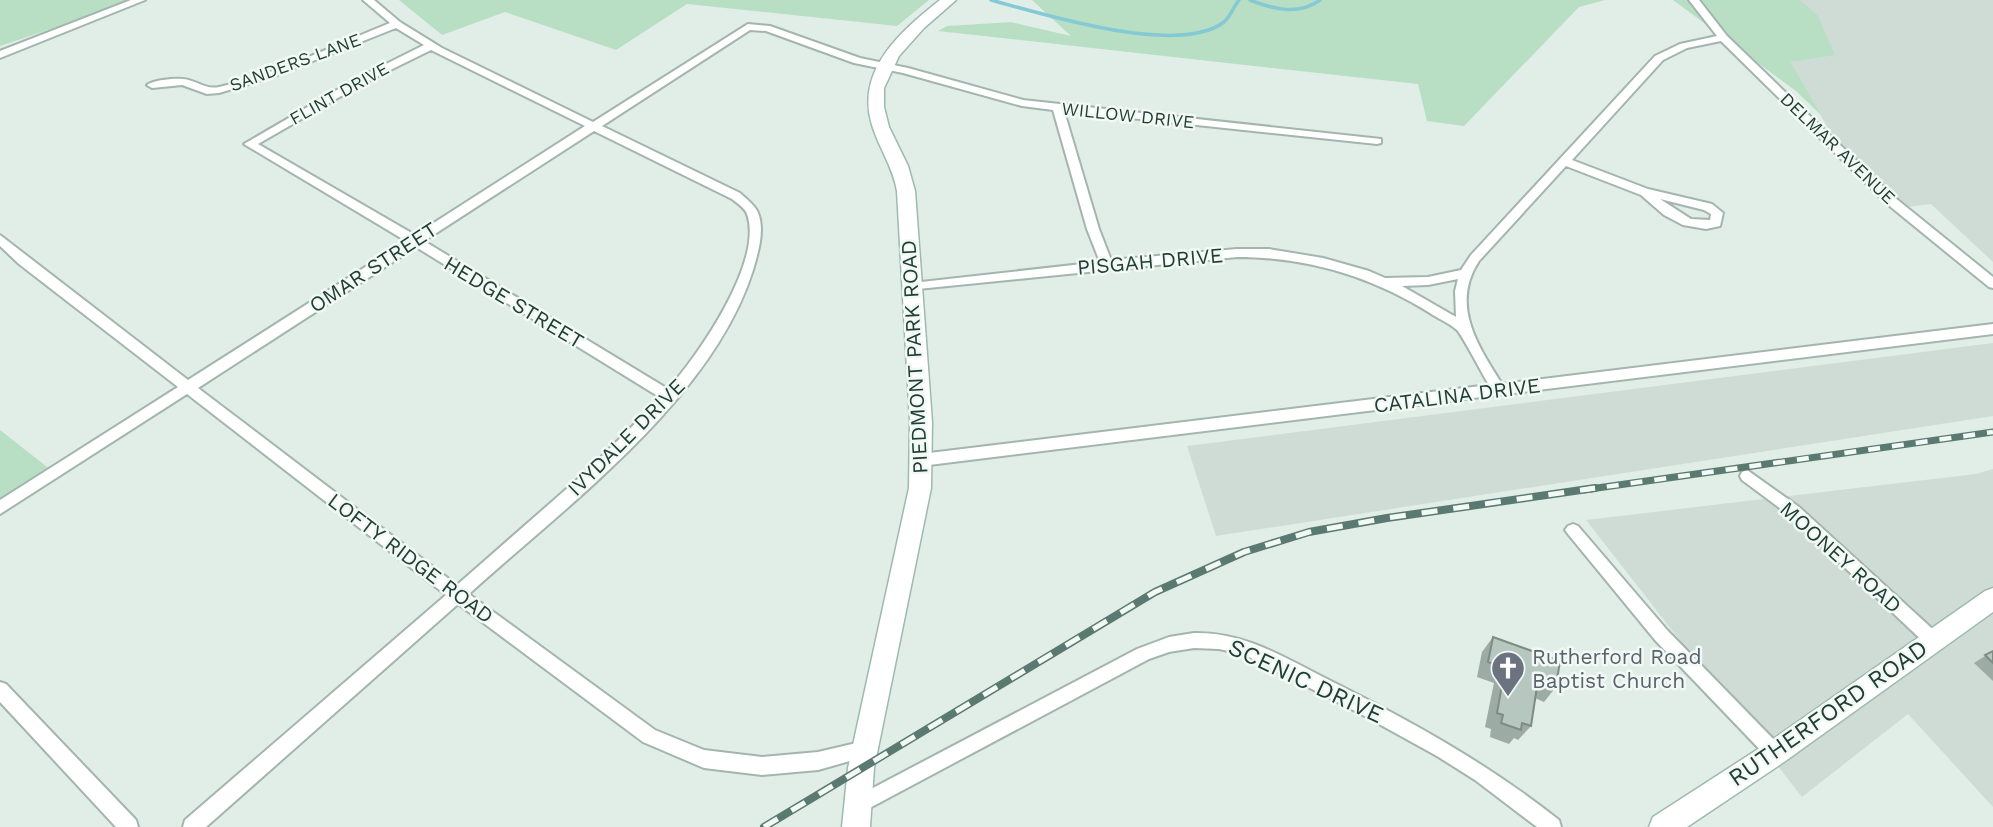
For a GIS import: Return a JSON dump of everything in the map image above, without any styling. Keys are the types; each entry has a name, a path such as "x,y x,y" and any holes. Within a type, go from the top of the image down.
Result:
{"street":[{"path":"0,55 140,0"},
{"name":"IVYDALE DRIVE","path":"192,827 542,520 670,397 689,375 738,292 753,250 752,212 736,196 430,46 368,0"},
{"name":"PIEDMONT PARK ROAD","path":"857,816 864,749 916,510 921,460 921,422 905,182 880,124 875,107 876,88 884,67 911,32 949,0"},
{"name":"DELMAR AVENUE","path":"1694,0 1723,38 1891,200 1993,284"},
{"name":"SANDERS LANE","path":"152,85 183,82 202,90 219,90 283,69 397,24"},
{"name":"WILLOW DRIVE","path":"748,27 767,28 828,52 1022,103 1377,141"},
{"name":"OMAR STREET","path":"0,508 748,27"},
{"path":"1465,273 1564,160 1659,58 1684,46 1723,38"},
{"name":"FLINT DRIVE","path":"250,144 358,82 430,46"},
{"path":"1058,107 1093,229 1107,265"},
{"name":"HEDGE STREET","path":"250,144 414,240 670,397"},
{"path":"1564,160 1645,192 1708,207 1717,213 1716,223 1702,225 1682,219 1645,192"},
{"name":"LOFTY RIDGE ROAD","path":"0,239 23,261 623,719 677,750 704,759 762,766 818,761 864,749"},
{"name":"PISGAH DRIVE","path":"912,288 1107,265 1237,253 1269,253 1323,262 1385,282 1462,327"},
{"name":"PISGAH DRIVE","path":"1385,282 1428,281 1465,273 1460,290 1462,327 1499,390"},
{"name":"CATALINA DRIVE","path":"921,460 1993,329"},
{"name":"MOONEY ROAD","path":"1747,476 1794,511 1933,640"},
{"path":"1573,530 1661,635 1775,752"},
{"name":"RUTHERFORD ROAD","path":"1662,827 1775,752 1993,598"},
{"name":"SCENIC DRIVE","path":"857,816 1143,654 1178,642 1213,639 1246,647 1443,750 1520,799 1552,827"},
{"path":"0,690 129,827"}],"shaded area":[{"path":"1786,0 1993,0 1993,262 1931,204 1907,207 1837,144 1791,62 1834,54"},
{"path":"1993,343 1993,416 1216,536 1187,446"},
{"path":"1993,469 1993,807 1908,714 1802,797 1586,520 1976,474"}],"green space":[{"path":"0,0 137,0 0,46"},
{"path":"399,0 929,0 897,26 687,4 616,50 505,12 442,35"},
{"path":"1032,0 1605,0 1579,7 1464,126 1427,121 1418,84 938,31 947,26 1011,22 1071,36"},
{"path":"1673,0 1800,0 1818,16 1835,55 1791,62 1821,115 1796,91"},
{"path":"0,430 51,470 0,501"}],"building":[{"path":"1493,637 1560,661 1556,687 1538,680 1531,726 1522,723 1521,730 1501,723 1503,715 1497,713 1505,668 1488,662"},
{"path":"1993,651 1993,663 1985,655"}],"waterway":[{"path":"991,0 1110,29 1176,35 1203,32 1224,22 1239,0"},
{"path":"1250,0 1285,9 1303,8 1320,0"}],"railway":[{"path":"1583,490 1993,432"},
{"path":"764,827 1155,592 1244,552 1309,532 1595,488"}],"place":[{"name":"Rutherford Road Baptist Church","path":"1508,698"}]}
